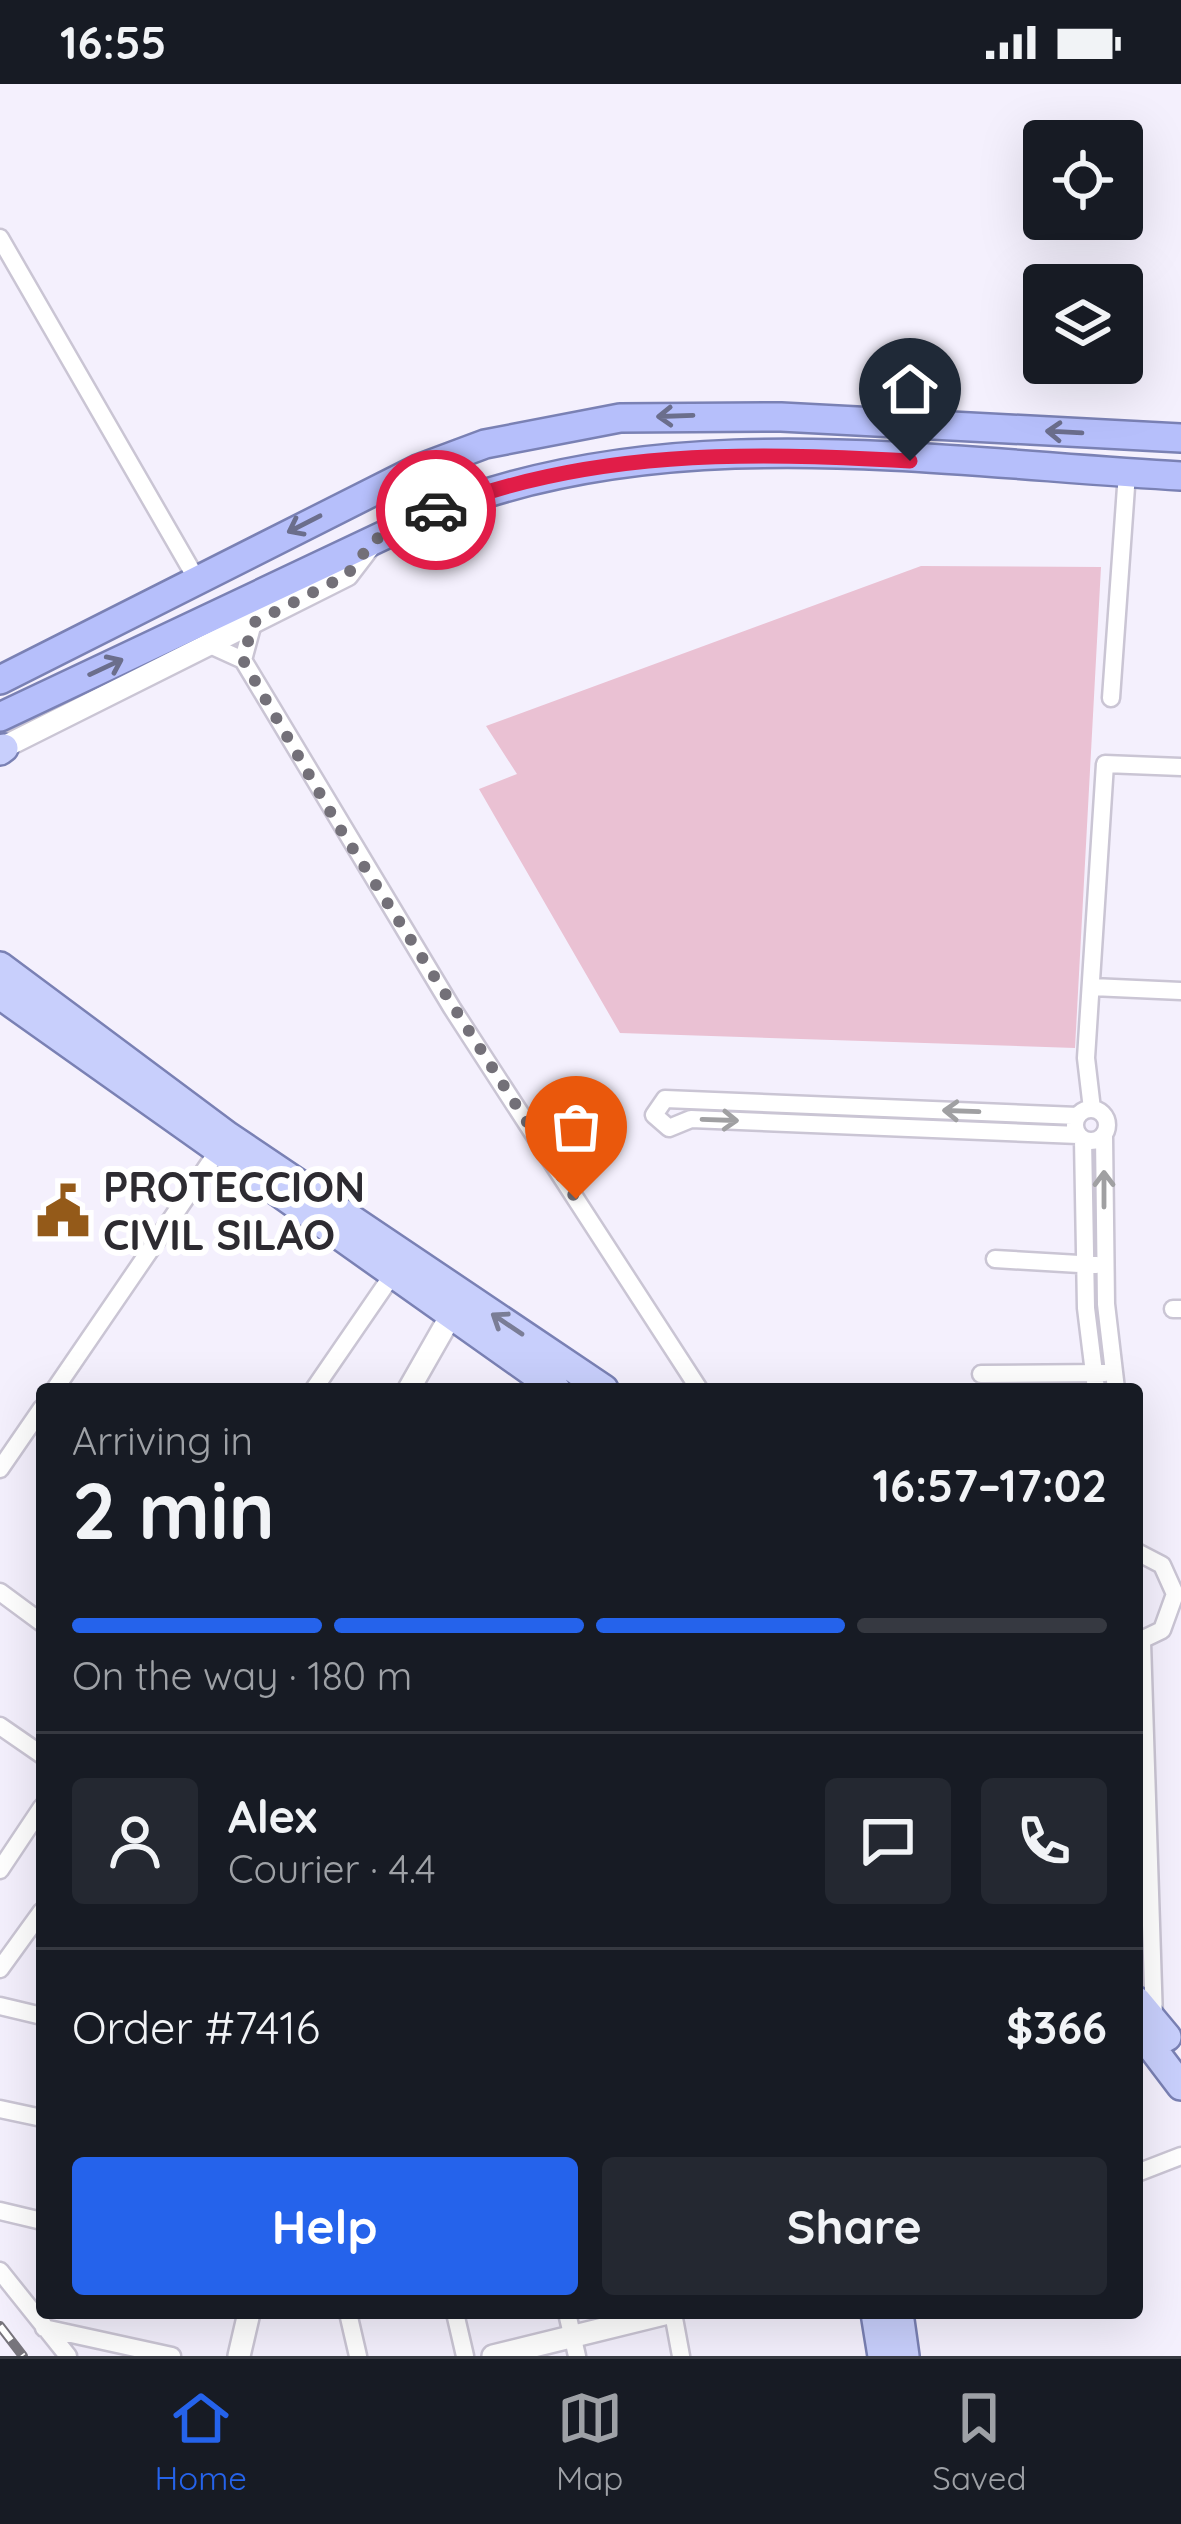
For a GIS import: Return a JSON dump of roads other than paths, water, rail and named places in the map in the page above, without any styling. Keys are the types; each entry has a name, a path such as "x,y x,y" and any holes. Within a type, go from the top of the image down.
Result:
{"highway":[{"path":"0,680 196,578 441,460 551,429 620,418 781,417 1181,438"},
{"path":"0,717 496,486 625,460 781,454 1181,476"}],"main road":[{"path":"0,966 393,1274 547,1383"},
{"path":"0,995 595,1383"},
{"path":"1158,2038 1181,2086"},
{"path":"876,2319 882,2356"},
{"path":"900,2319 905,2356"}],"street":[{"path":"0,238 196,578"},
{"path":"1111,698 1126,473"},
{"path":"1,749 347,575 374,540"},
{"path":"243,660 253,623"},
{"path":"210,645 243,660 452,1009 695,1383"},
{"path":"980,1374 1115,1380 1095,1265 1083,1124 1105,764 1181,767"},
{"path":"1092,987 1181,991"},
{"path":"892,1117 691,1119 670,1128 654,1115 665,1099 892,1117 1083,1124 1107,1118 1095,1265 1096,1382"},
{"path":"1083,1124 1103,1136"},
{"path":"59,1383 223,1144"},
{"path":"995,1259 1095,1265"},
{"path":"318,1383 393,1274"},
{"path":"412,1383 450,1317"},
{"path":"0,1469 36,1417"},
{"path":"1143,1555 1162,1565 1178,1593 1162,1630 1143,1640"},
{"path":"0,1592 36,1619"},
{"path":"1143,1725 1158,2038"},
{"path":"0,1726 36,1751"},
{"path":"0,1870 36,1816"},
{"path":"0,1970 36,1921"},
{"path":"1143,1939 1154,1954"},
{"path":"0,2006 36,2015"},
{"path":"0,2109 36,2117"},
{"path":"1143,2171 1181,2156"},
{"path":"0,2211 36,2220"},
{"path":"0,2271 36,2318"},
{"path":"37,2319 68,2356"},
{"path":"239,2356 248,2319"},
{"path":"349,2319 358,2356"},
{"path":"456,2319 465,2356"},
{"path":"493,2356 575,2348 654,2319"},
{"path":"672,2319 681,2356"},
{"path":"44,2328 172,2356"}],"railway":[{"path":"0,2326 23,2356"}],"place":[{"name":"PROTECCION CIVIL SILAO","path":"63,1211"}]}
